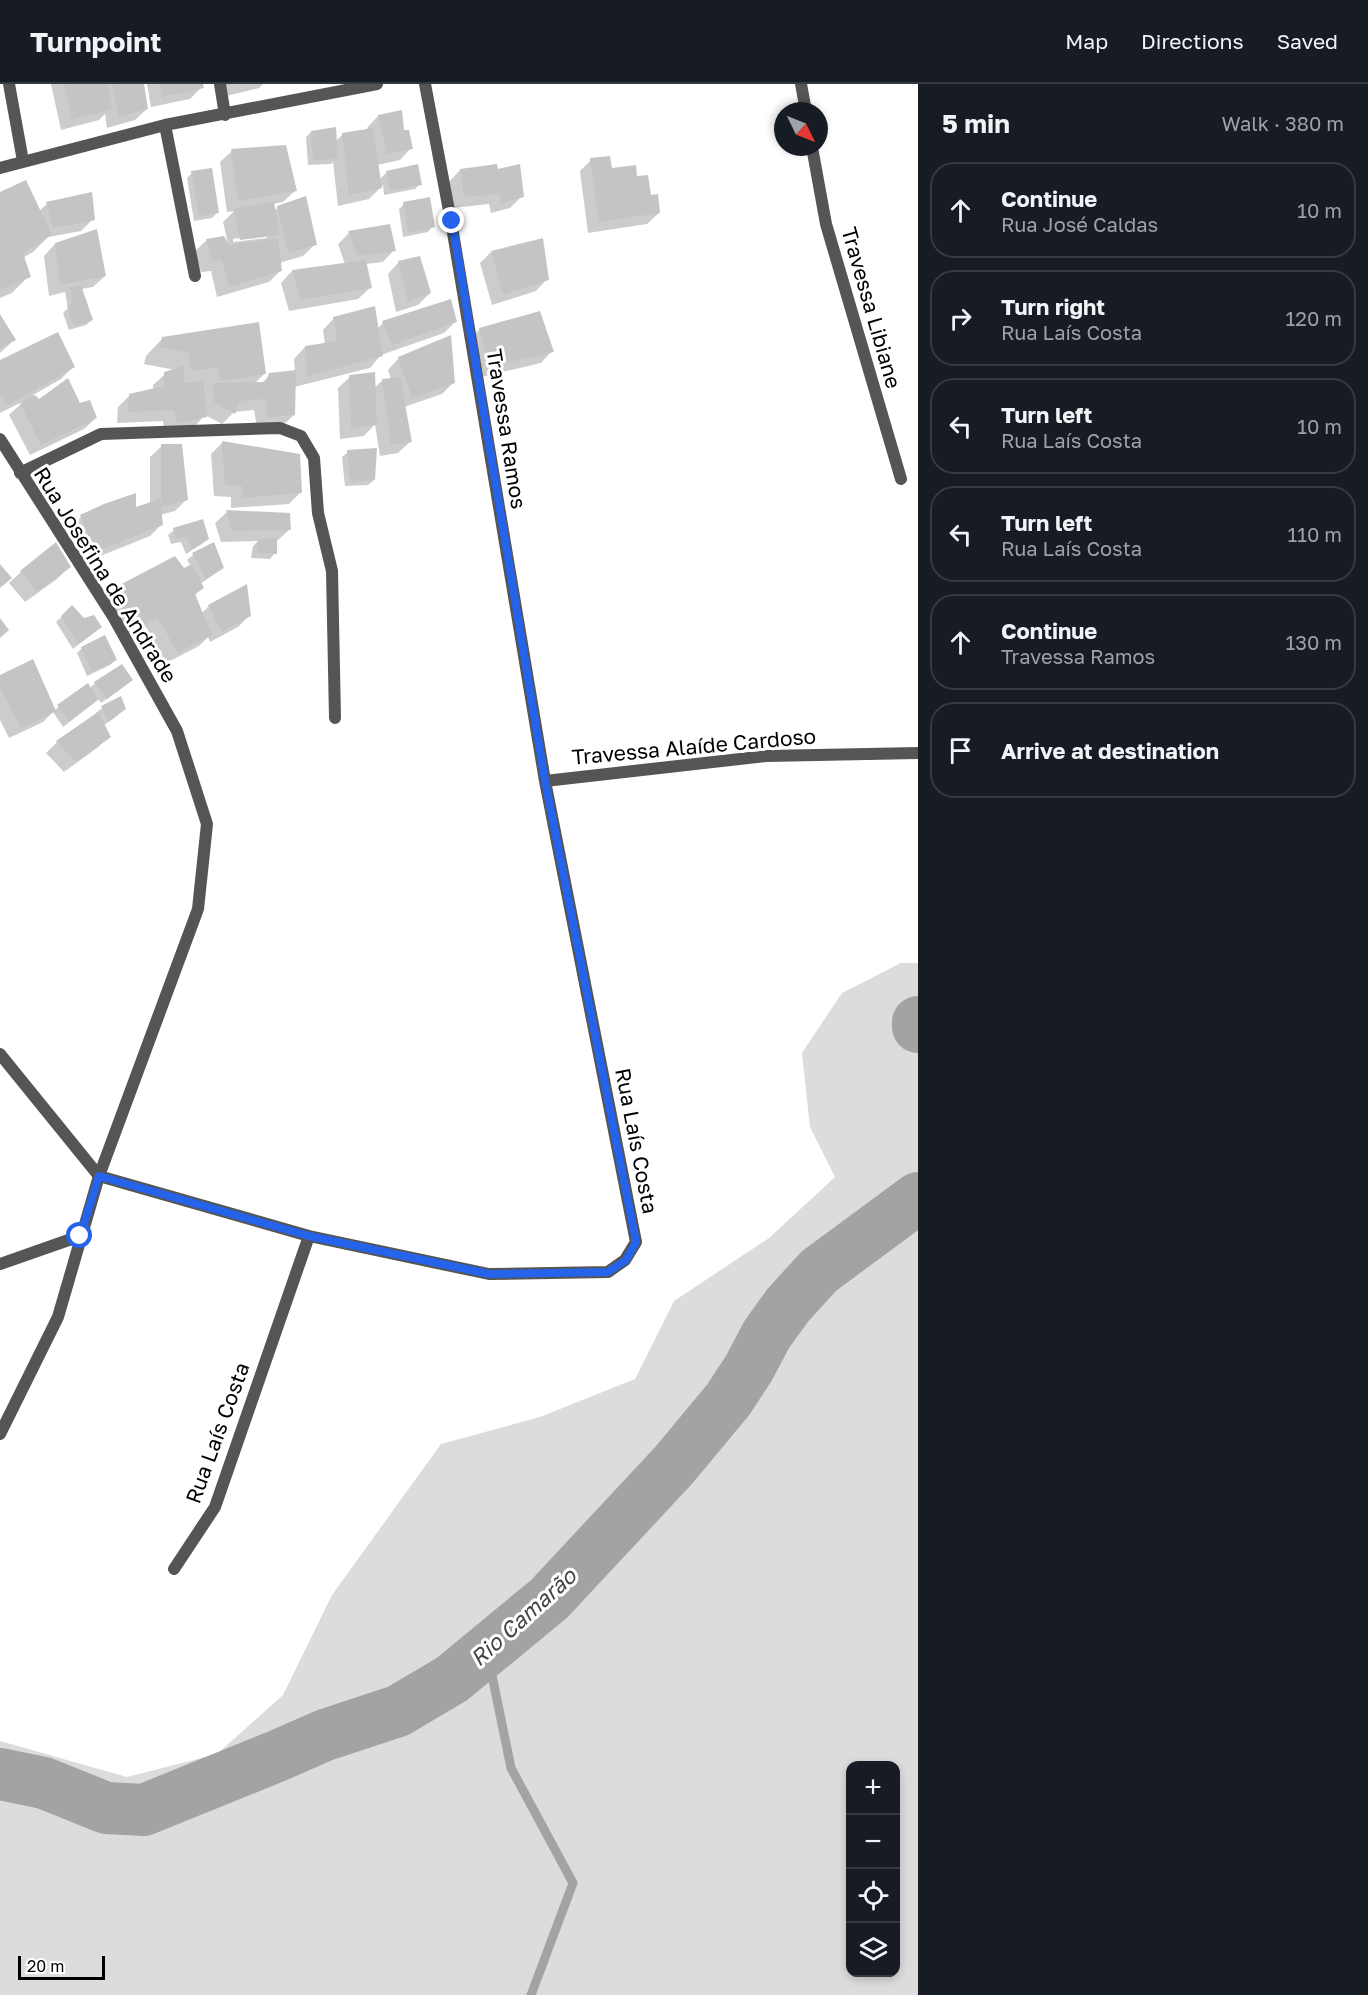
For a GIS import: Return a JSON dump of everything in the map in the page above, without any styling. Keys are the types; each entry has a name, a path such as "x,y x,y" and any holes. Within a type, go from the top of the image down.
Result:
{"street":[{"path":"9,84 23,161"},
{"path":"220,84 225,115"},
{"path":"0,168 165,125 377,84"},
{"name":"Travessa Ramos","path":"425,84 452,221 545,781"},
{"path":"801,84 804,102"},
{"path":"165,125 195,276"},
{"name":"Travessa Libiane","path":"814,156 826,224 901,479"},
{"path":"20,473 101,434 280,428 301,436 314,458 318,513 332,571 335,718"},
{"name":"Rua Josefina de Andrade","path":"0,439 114,618 177,731 207,824 198,909 99,1176 58,1317 0,1434"},
{"name":"Travessa Alaíde Cardoso","path":"545,781 766,756 918,753"},
{"name":"Rua Laís Costa","path":"99,1176 309,1236 489,1274 608,1272 626,1260 636,1242 545,781"},
{"path":"0,1054 99,1176"},
{"path":"0,1264 80,1236"},
{"name":"Rua Laís Costa","path":"174,1569 215,1507 309,1236"}],"shaded area":[{"path":"901,963 918,963 918,1995 0,1995 0,1741 127,1777 217,1754 283,1695 332,1595 441,1444 540,1417 635,1379 674,1301 769,1238 835,1177 810,1127 802,1053 842,993"}],"building":[{"path":"64,84 108,84 112,109 72,120"},
{"path":"112,84 144,84 148,109 119,117"},
{"path":"160,84 203,84 204,88 162,97"},
{"path":"402,110 404,130 409,130 413,149 387,154 378,115"},
{"path":"336,127 338,159 313,160 311,131"},
{"path":"373,128 382,188 349,195 342,133"},
{"path":"286,145 297,191 238,201 231,149"},
{"path":"610,156 612,168 636,165 637,176 648,175 651,195 658,194 660,213 599,222 590,158"},
{"path":"418,164 422,185 390,191 386,171"},
{"path":"497,164 498,169 520,164 524,197 502,203 500,194 464,197 460,169"},
{"path":"212,168 219,213 199,216 191,171"},
{"path":"26,180 52,235 23,253 31,277 2,289 0,286 0,192"},
{"path":"92,192 95,220 53,228 46,202"},
{"path":"306,196 317,245 288,253 277,206"},
{"path":"430,197 435,227 408,233 403,202"},
{"path":"274,202 280,235 240,240 233,209"},
{"path":"390,224 396,251 357,256 348,231"},
{"path":"97,229 106,276 60,285 55,243"},
{"path":"224,236 229,245 278,238 282,271 229,287 222,260 212,261 206,239"},
{"path":"543,238 549,280 503,295 491,251"},
{"path":"420,256 431,293 408,302 398,261"},
{"path":"366,260 372,288 300,300 292,270"},
{"path":"81,285 93,320 74,326 67,306 73,303 70,287"},
{"path":"451,299 457,322 392,345 382,321"},
{"path":"375,306 383,356 307,376 305,346 337,341 333,317"},
{"path":"540,311 554,352 489,367 479,328"},
{"path":"0,314 16,340 0,348"},
{"path":"259,322 266,374 220,381 218,367 191,371 189,353 160,347 162,337"},
{"path":"58,332 75,367 9,405 0,395 0,360"},
{"path":"451,335 455,383 412,398 398,357"},
{"path":"184,366 184,383 203,381 207,417 177,423 174,410 128,412 129,394 164,386 164,372"},
{"path":"296,370 295,415 268,417 265,399 239,401 235,414 214,402 213,383 266,382 269,373"},
{"path":"375,372 377,425 351,428 349,375"},
{"path":"400,377 412,442 391,445 382,379"},
{"path":"68,378 80,403 90,400 97,418 41,445 20,403 35,395 39,399"},
{"path":"222,441 300,454 302,493 242,498 242,486 225,485"},
{"path":"161,444 182,444 188,500 161,507"},
{"path":"377,448 375,480 350,482 347,450"},
{"path":"136,493 136,507 160,499 163,525 95,552 80,515"},
{"path":"226,510 290,513 291,530 232,531"},
{"path":"203,519 209,539 192,549 186,537 176,539 173,528"},
{"path":"277,538 277,554 256,553 258,539"},
{"path":"56,542 71,567 37,592 20,571"},
{"path":"214,542 224,568 206,579 192,553"},
{"path":"175,556 184,568 192,564 204,588 195,594 212,635 178,653 157,617 135,631 112,589"},
{"path":"0,564 12,578 0,588"},
{"path":"247,584 251,616 222,632 208,605"},
{"path":"72,605 84,618 94,615 102,627 79,644 61,616"},
{"path":"0,618 9,630 0,638"},
{"path":"105,635 117,660 92,672 81,647"},
{"path":"33,659 56,711 21,728 0,687 0,675"},
{"path":"122,664 133,680 107,699 94,682"},
{"path":"88,683 98,700 69,722 57,705"},
{"path":"121,696 126,709 108,722 101,706"},
{"path":"98,712 111,737 76,762 56,741"}],"waterway":[{"name":"Rio Camarão","path":"918,1022 918,1027"},
{"name":"Rio Camarão","path":"0,1774 44,1783 106,1808 144,1810 325,1735 398,1711 452,1679 549,1599 674,1465 728,1400 749,1368 767,1334 788,1305 819,1271 918,1198"},
{"path":"487,1651 511,1768 573,1883 531,1995"}],"route":[{"path":"80,1236 99,1176 309,1236 489,1274 608,1272 626,1260 636,1242 545,781 452,221"}]}
